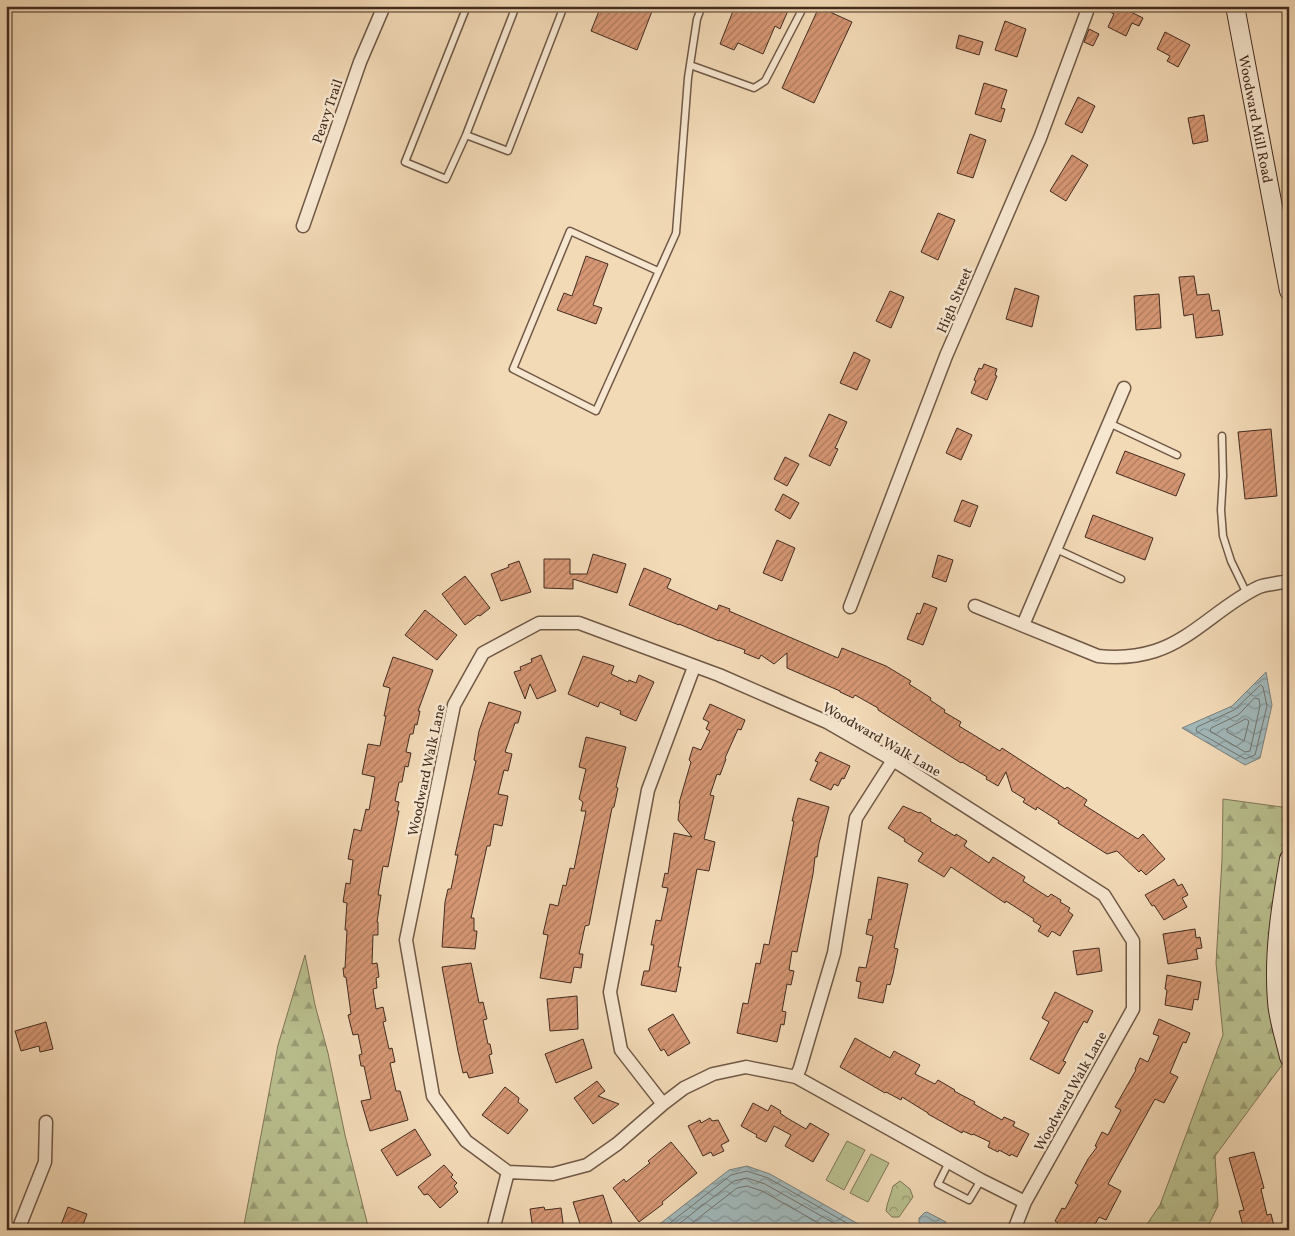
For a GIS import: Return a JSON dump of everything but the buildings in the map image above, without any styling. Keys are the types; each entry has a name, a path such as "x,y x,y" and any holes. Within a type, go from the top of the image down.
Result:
{"street":[{"name":"Peavy Trail","path":"303,226 360,62 384,6"},
{"name":"High Street","path":"850,607 946,356 1040,138 1089,6"},
{"name":"Woodward Mill Road","path":"1234,6 1289,291"},
{"path":"1023,625 1124,388"},
{"path":"976,606 1098,656 1115,658 1156,651 1176,641 1260,587 1289,581"},
{"name":"Woodward Walk Lane","path":"508,1172 466,1141 433,1096 406,940 454,705 483,653 539,623 579,623 719,675 828,722 893,760 1104,895 1134,941 1133,1009 1026,1202 1014,1230"},
{"path":"663,1104 621,1050 610,992 648,790 694,667"},
{"path":"796,1077 834,953 856,818 893,760"},
{"path":"1289,859 1275,967 1277,1003 1289,1057"},
{"path":"493,1230 508,1172 553,1174 587,1165 617,1144 684,1088 713,1074 746,1068 796,1077 981,1180 1026,1202"},
{"path":"18,1230 45,1162 46,1122"}],"lane":[{"path":"466,6 405,162 446,180 466,135 516,6"},
{"path":"466,135 508,151 564,6"},
{"path":"658,270 570,231 513,369 596,411 676,233 690,65 697,19 702,6"},
{"path":"690,65 754,88 765,81 804,6"},
{"path":"1109,424 1177,455"},
{"path":"1222,436 1223,536 1231,561 1247,594"},
{"path":"1056,549 1121,579"},
{"path":"949,1162 938,1184 969,1200 981,1180"}],"green space":[{"path":"1223,799 1289,808 1277,889 1275,1031 1282,1065 1215,1156 1218,1206 1206,1230 1143,1230 1160,1205 1223,1035 1216,963 1222,860"},
{"path":"305,955 345,1135 369,1230 243,1230 278,1045"},
{"path":"847,1141 865,1150 844,1190 826,1180"},
{"path":"871,1154 889,1163 868,1202 850,1193"},
{"path":"900,1181 910,1189 913,1197 899,1217 892,1217 886,1211 893,1186"}],"water":[{"path":"1266,672 1272,705 1260,758 1245,765 1182,728 1232,706"},
{"path":"747,1166 770,1174 869,1230 652,1230 729,1170"},
{"path":"927,1212 946,1222 943,1230 924,1230 919,1222 919,1218"}]}
